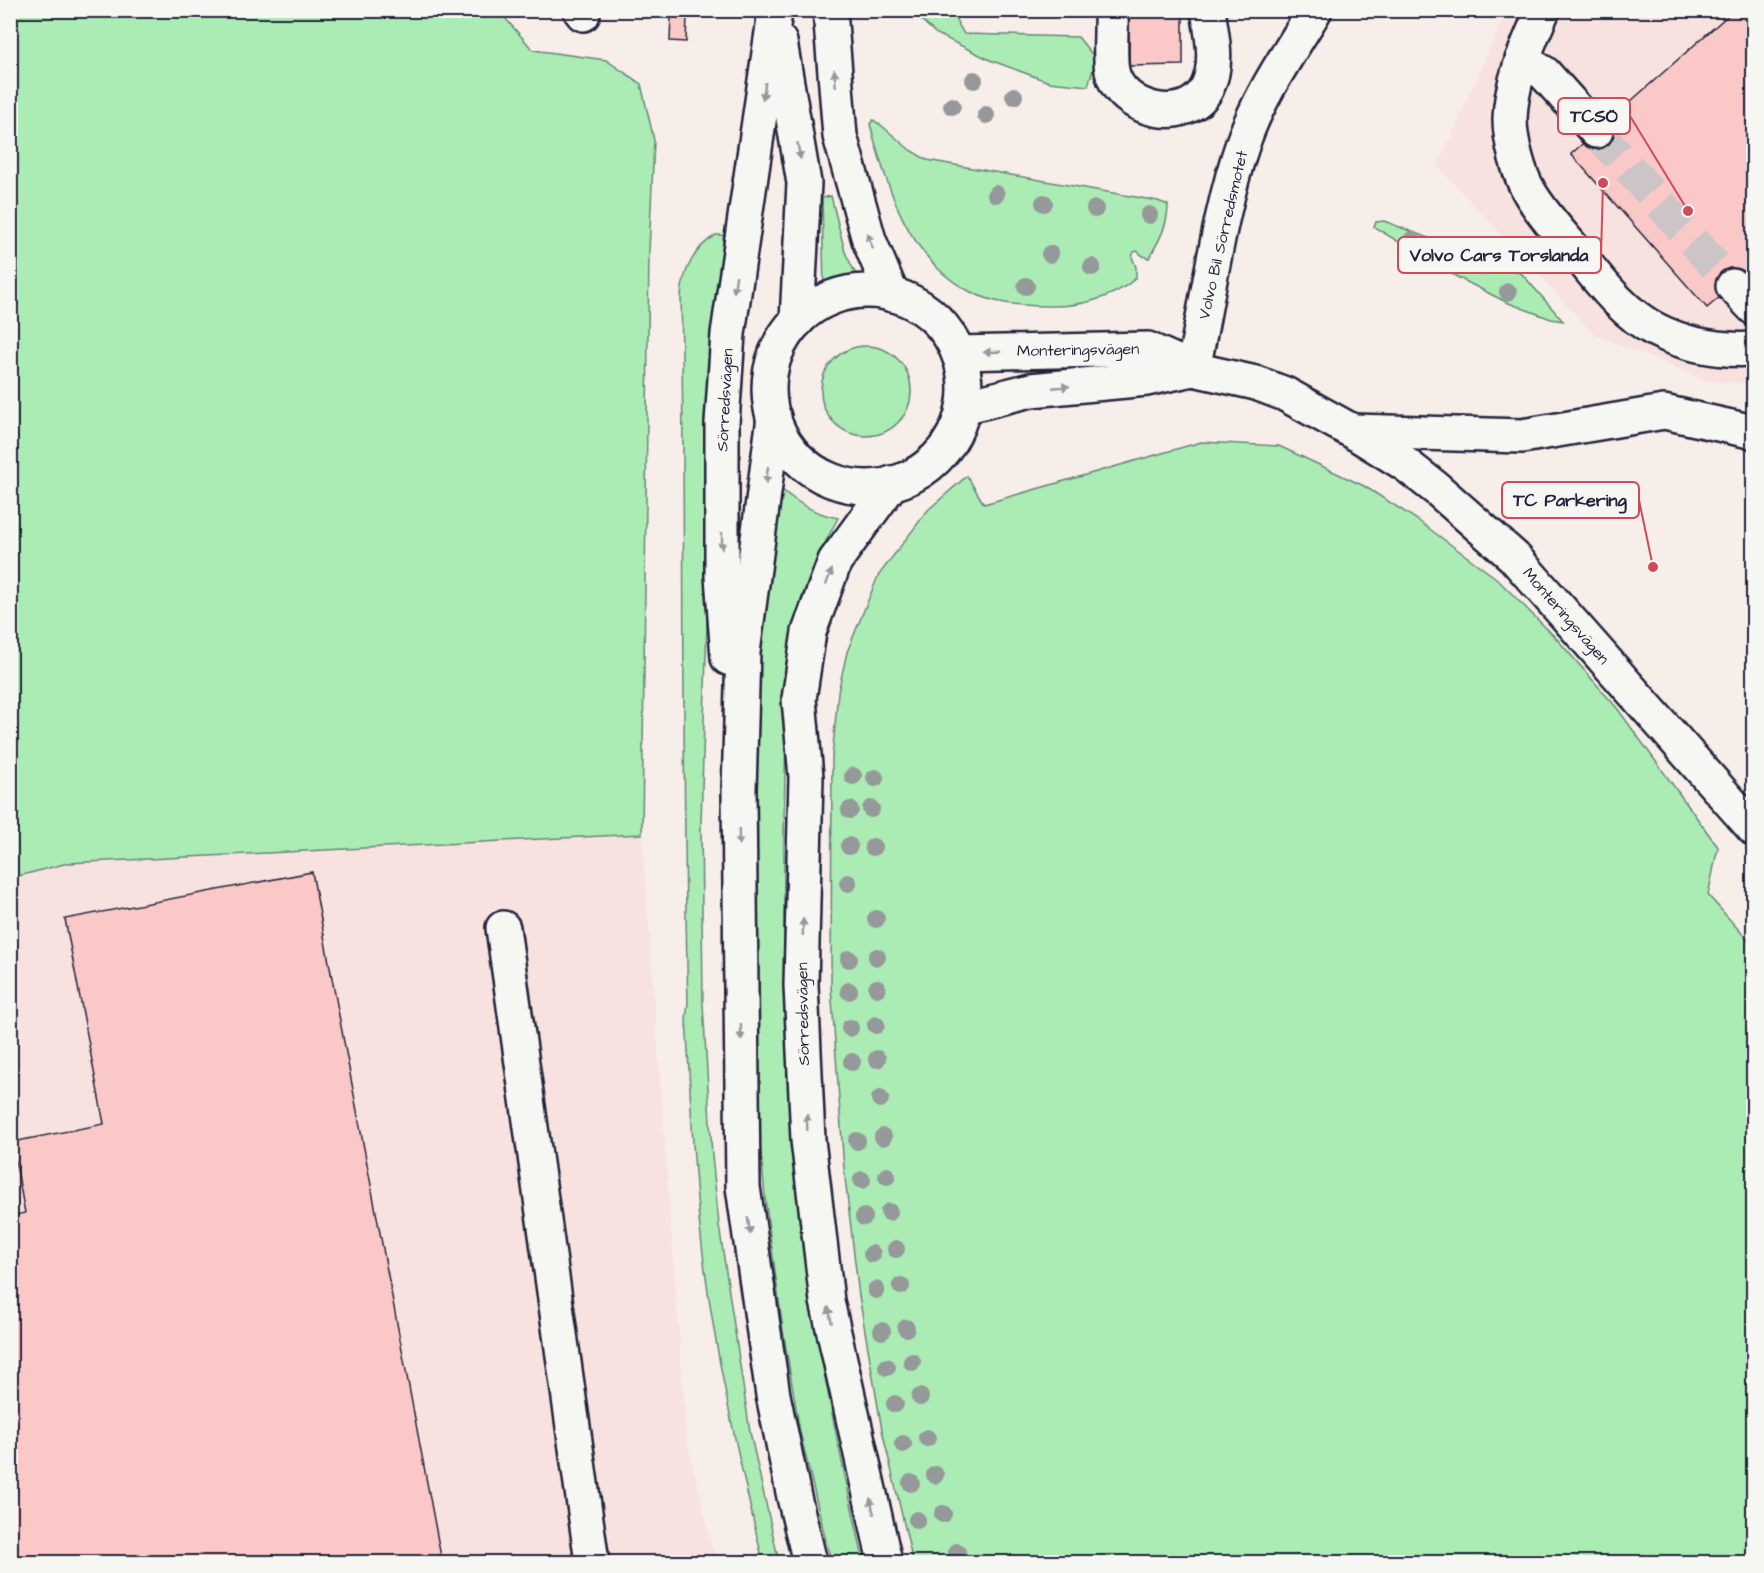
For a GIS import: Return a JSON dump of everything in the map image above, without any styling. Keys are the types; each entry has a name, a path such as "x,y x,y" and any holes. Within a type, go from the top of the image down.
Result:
{"street":[{"path":"830,10 840,136 869,240 892,295"},
{"path":"1112,10 1112,71 1119,86 1145,108 1160,110 1178,109 1194,101 1206,90 1212,73 1215,51 1208,10"},
{"name":"Volvo Bil Sörredsmotet","path":"1193,369 1226,203 1244,140 1265,97 1315,10"},
{"path":"1543,10 1522,60 1514,89 1510,120 1516,160 1529,192 1546,216 1618,302 1635,316 1656,330 1707,347 1754,349"},
{"name":"Sörredsvägen","path":"775,11 804,183 797,321"},
{"name":"Sörredsvägen","path":"739,790 722,576 722,423 728,334 775,11"},
{"path":"1522,60 1544,73 1596,132"},
{"name":"Sörredsvägen","path":"858,292 892,295 920,307 932,316 947,333 958,353 965,386 963,407 952,437 933,461 907,478 892,483 863,487 844,484 824,477 802,462 778,430 769,392 772,366 781,342 797,321 815,306 836,297 858,292"},
{"name":"Monteringsvägen","path":"958,353 1148,349 1193,369 1256,383 1299,401 1353,431 1405,464 1437,489 1514,557 1754,829"},
{"name":"Monteringsvägen","path":"963,407 1031,390 1148,379 1193,369"},
{"name":"Monteringsvägen","path":"1353,431 1522,436 1664,412 1754,432"},
{"name":"Sörredsvägen","path":"774,417 743,652 739,790 743,1187 773,1395 810,1563"},
{"name":"Sörredsvägen","path":"885,1563 827,1301 808,1140 801,985 806,777 799,699 808,632 835,561 892,483"},
{"path":"503,928 592,1563"}],"shaded area":[{"path":"1506,11 1753,11 1753,384 1707,381 1594,334 1438,167"},
{"path":"642,834 687,1442 716,1562 11,1562 10,878 68,863"}],"green space":[{"path":"10,11 499,11 533,50 606,60 641,84 654,140 649,252 642,834 68,863 11,878"},
{"path":"912,11 951,11 964,34 1078,37 1096,59 1088,86 1049,82 990,60 935,33"},
{"path":"873,120 910,150 927,160 1158,201 1168,205 1162,233 1149,258 1137,251 1134,252 1132,257 1136,267 1136,278 1106,296 1071,305 1028,306 1008,304 980,296 950,279 931,262 916,242 903,220 884,172 870,124"},
{"path":"831,196 845,252 862,287 827,295 824,294 822,198"},
{"path":"1384,221 1522,274 1563,321 1551,319 1506,302 1457,277 1374,227 1376,222"},
{"path":"716,235 723,235 726,251 706,399 707,621 701,823 703,1004 712,1155 719,1225 750,1432 779,1562 763,1562 719,1360 701,1237 686,1019 688,1003 681,296 684,278 691,261 702,246"},
{"path":"866,346 883,349 898,359 908,374 911,391 908,408 898,423 883,433 866,436 849,433 834,423 824,408 821,391 824,374 834,359 849,349"},
{"path":"1201,442 1279,446 1364,486 1416,519 1496,578 1557,639 1617,708 1718,847 1708,895 1754,947 1753,1562 913,1562 882,1430 859,1296 844,1169 831,986 832,758 838,692 847,652 878,576 928,510 967,476 984,504"},
{"path":"778,486 791,497 821,514 838,518 804,590 795,621 789,657 784,816 785,992 789,1086 807,1270 828,1396 864,1562 831,1562 800,1432 766,1206 757,1113 752,882 759,661 775,543"}],"building":[{"path":"1734,10 1754,10 1754,268 1707,308 1571,154"},
{"path":"1183,14 1183,65 1129,66 1129,15"},
{"path":"671,16 687,16 686,42 670,41"},
{"path":"312,872 442,1562 10,1562 10,1216 25,1213 12,1142 104,1124 65,919"}],"tunnel":[{"path":"1596,131 1733,286"}],"place":[{"name":"Volvo Cars Torslanda","path":"1603,183"},
{"name":"TCSÖ","path":"1688,211"},
{"name":"TC Parkering","path":"1653,567"}]}
